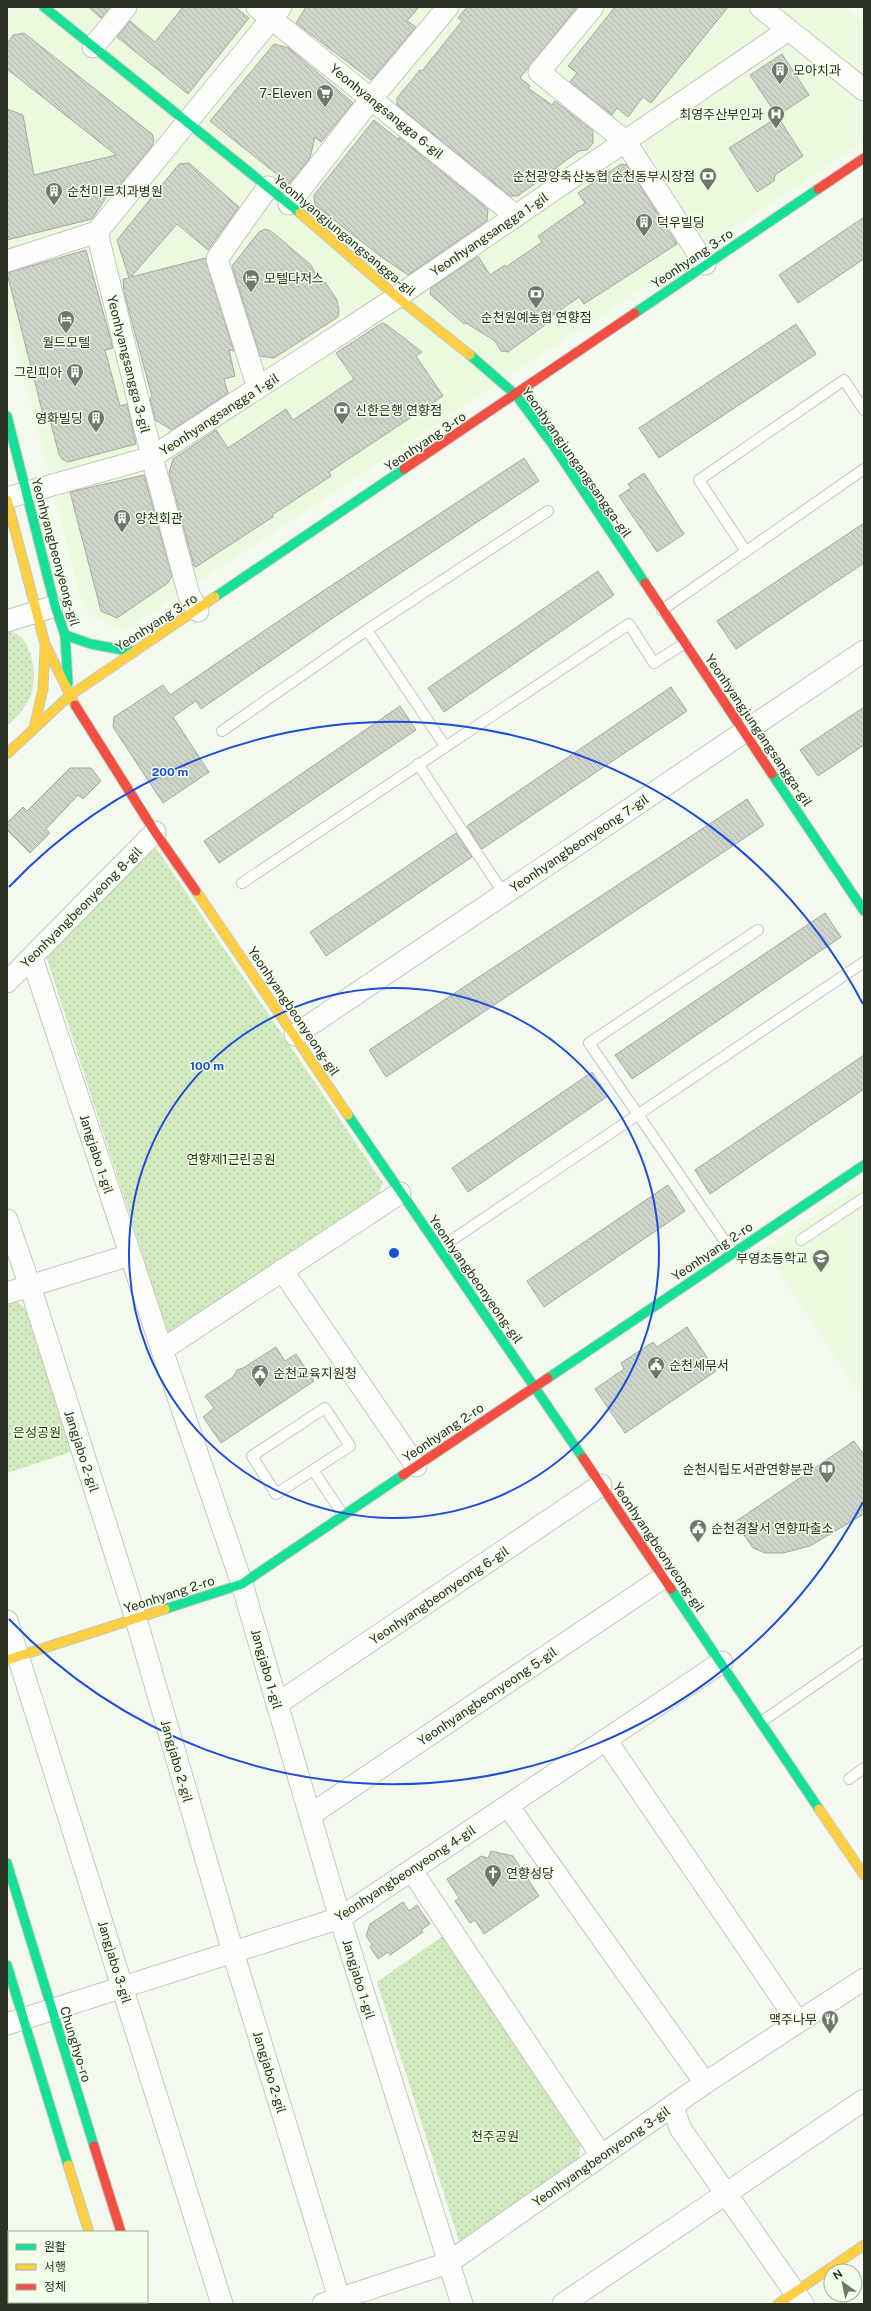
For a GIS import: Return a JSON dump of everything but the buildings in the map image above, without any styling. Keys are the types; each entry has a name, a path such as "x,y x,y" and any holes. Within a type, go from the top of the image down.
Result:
{"street":[{"name":"Yeonhyangjungangsangga-gil","path":"44,7 289,204 397,297 516,395 557,451 864,911"},
{"path":"93,47 126,7"},
{"path":"289,204 371,99 448,7"},
{"path":"593,7 539,72 625,142 705,264"},
{"path":"760,7 864,90"},
{"path":"7,261 97,232 188,123 270,11"},
{"name":"Yeonhyangsangga 6-gil","path":"270,11 371,99 516,216"},
{"name":"Yeonhyangsangga 1-gil","path":"13,497 152,458 397,297 788,30"},
{"name":"Yeonhyang 3-ro","path":"7,754 69,696 516,395 705,264 864,158"},
{"path":"258,388 217,259 268,187"},
{"name":"Yeonhyangsangga 3-gil","path":"97,232 152,458 189,595 198,610"},
{"name":"Yeonhyangbeonyeong-gil","path":"7,416 13,497 45,609 45,644 69,696 155,832 295,1035 400,1193 440,1248 535,1386 864,1875"},
{"name":"Yeonhyangbeonyeong-gil","path":"13,497 45,609 65,634 69,696"},
{"path":"7,621 45,609"},
{"path":"65,634 91,644 134,652"},
{"path":"34,728 43,689 45,644"},
{"name":"Yeonhyangbeonyeong 7-gil","path":"295,1035 864,651"},
{"name":"Yeonhyangbeonyeong 8-gil","path":"7,982 155,832"},
{"name":"Jangjabo 1-gil","path":"32,958 130,1255 242,1584 340,1918 462,2304"},
{"name":"Yeonhyang 2-ro","path":"13,1659 242,1584 864,1165"},
{"path":"162,1350 400,1193"},
{"name":"Jangjabo 2-gil","path":"7,1220 30,1286 136,1619 335,2302"},
{"path":"7,1293 130,1255"},
{"path":"282,1270 416,1466"},
{"name":"Yeonhyangbeonyeong 6-gil","path":"277,1704 601,1485"},
{"name":"Yeonhyangbeonyeong 5-gil","path":"310,1815 664,1577"},
{"name":"Jangjabo 3-gil","path":"7,1621 13,1659 122,1987 222,2304"},
{"name":"Yeonhyangbeonyeong 4-gil","path":"15,2021 340,1918 722,1662"},
{"path":"606,1740 798,2022"},
{"path":"508,1806 706,2083"},
{"name":"Chunghyo-ro","path":"7,1863 121,2231"},
{"path":"412,1870 601,2155"},
{"path":"7,1965 15,2021 89,2231"},
{"name":"Yeonhyangbeonyeong 3-gil","path":"335,2302 448,2263 672,2106 864,1979"},
{"path":"563,2304 864,2100"},
{"path":"672,2106 680,2128 799,2298"},
{"path":"778,2304 799,2298 864,2245"}],"lane":[{"path":"746,550 698,480 844,380 864,410"},
{"path":"662,610 746,550 864,470"},
{"path":"222,731 367,630 548,511"},
{"path":"242,883 629,624 654,662 685,643"},
{"path":"367,630 445,746"},
{"path":"418,764 504,894"},
{"path":"733,1253 589,1043 758,930"},
{"path":"440,1248 864,962"},
{"path":"801,1240 864,1198"},
{"path":"325,1408 350,1446 312,1470 276,1494 252,1456 325,1408"},
{"path":"312,1470 343,1515"},
{"path":"761,1722 864,1651"},
{"path":"849,1779 864,1768"}],"shaded area":[{"path":"7,7 845,7 864,22 864,142 122,632 88,613 79,594 7,309"},
{"name":"부영초등학교","path":"864,1182 864,1400 764,1249"}],"green space":[{"path":"7,631 15,633 27,646 31,656 34,677 29,700 7,726"},
{"name":"연향제1근린공원","path":"156,848 383,1183 376,1201 169,1336 45,953"},
{"name":"은성공원","path":"10,1296 29,1311 74,1451 7,1473 7,1297"},
{"name":"천주공원","path":"443,1936 581,2145 577,2163 459,2241 377,1982"}],"traffic: fast":[{"path":"44,7 300,213"},
{"path":"635,313 818,189"},
{"path":"470,355 516,395 553,445 645,583"},
{"path":"7,416 55,606 65,635 68,683"},
{"path":"215,597 404,469"},
{"path":"65,635 91,644 134,652"},
{"path":"772,774 864,911"},
{"path":"348,1115 583,1458"},
{"path":"548,1378 864,1165"},
{"path":"165,1609 242,1584 403,1475"},
{"path":"671,1589 819,1809"},
{"path":"7,1863 94,2146"},
{"path":"7,1965 68,2165"}],"traffic: slow":[{"path":"300,213 397,297 470,355"},
{"path":"7,500 45,644 75,705"},
{"path":"7,754 69,696 215,597"},
{"path":"34,728 43,689 45,647"},
{"path":"196,891 348,1115"},
{"path":"7,1660 165,1609"},
{"path":"819,1809 864,1875"},
{"path":"68,2165 89,2231"},
{"path":"778,2304 864,2245"}],"traffic: jam":[{"path":"818,189 864,158"},
{"path":"404,469 635,313"},
{"path":"645,583 772,774"},
{"path":"75,705 155,832 196,891"},
{"path":"403,1475 548,1378"},
{"path":"583,1458 671,1589"},
{"path":"94,2146 121,2231"}],"place":[{"name":"모아치과","path":"780,85"},
{"name":"7-Eleven","path":"325,108"},
{"name":"최영주산부인과","path":"776,129"},
{"name":"순천광양축산농협 순천동부시장점","path":"708,191"},
{"name":"순천미르치과병원","path":"54,206"},
{"name":"덕우빌딩","path":"644,237"},
{"name":"모텔다저스","path":"251,293"},
{"name":"순천원예농협 연향점","path":"536,309"},
{"name":"월드모텔","path":"66,334"},
{"name":"그린피아","path":"75,387"},
{"name":"신한은행 연향점","path":"342,425"},
{"name":"영화빌딩","path":"96,433"},
{"name":"양천회관","path":"122,533"},
{"name":"부영초등학교","path":"821,1273"},
{"name":"순천세무서","path":"656,1380"},
{"name":"순천교육지원청","path":"260,1388"},
{"name":"순천시립도서관연향분관","path":"827,1484"},
{"name":"순천경찰서 연향파출소","path":"698,1543"},
{"name":"연향성당","path":"493,1888"},
{"name":"맥주나무","path":"830,2034"}]}
